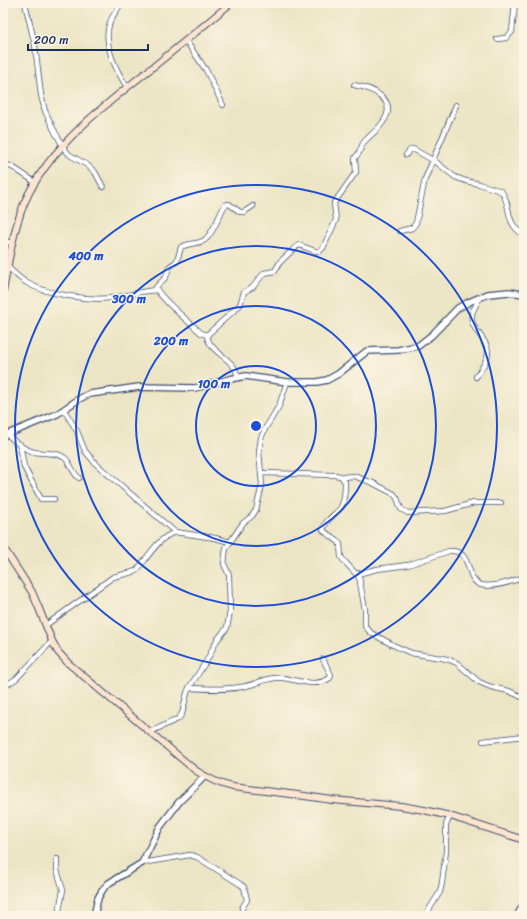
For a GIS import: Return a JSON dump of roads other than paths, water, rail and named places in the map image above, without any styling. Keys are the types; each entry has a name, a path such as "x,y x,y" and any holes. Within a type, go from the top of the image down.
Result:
{"main road":[{"path":"3,292 13,243 23,207 35,182 63,146 85,123 127,87 231,3"},
{"path":"3,547 32,592 58,652 68,663 195,770 205,776 223,785 233,787 332,800 401,806 450,816 524,840"}],"street":[{"path":"25,3 35,45 41,95 45,111 63,146 70,155 87,165 95,172 103,187"},
{"path":"121,3 109,26 108,40 113,64 127,87"},
{"path":"497,39 506,38 512,32 516,3"},
{"path":"186,40 206,70 223,105"},
{"path":"207,335 240,305 244,292 253,287 264,273 275,271 280,262 296,246 299,245 320,252 323,248 336,220 334,203 356,172 355,160 360,154 362,145 384,121 388,113 388,107 380,95 373,90 354,85"},
{"path":"400,231 412,228 416,223 425,179 456,105"},
{"path":"406,155 413,149 432,160 455,177 501,191 508,203 507,208 511,221 524,235"},
{"path":"3,163 35,182"},
{"path":"156,290 157,285 166,277 169,267 177,261 181,247 205,240 213,230 225,205 228,204 240,212 244,212 253,206"},
{"path":"3,241 13,243"},
{"path":"8,268 26,282 43,290 84,298 109,298 156,290 201,333 207,335"},
{"path":"5,436 64,410 89,394 139,387 195,388 238,378 257,377 287,382 317,382 327,380 342,371 367,351 398,350 418,346 432,335 458,308 480,297 488,294 509,292 524,294"},
{"path":"476,377 487,359 489,352 484,339 472,320 472,314 480,297"},
{"path":"207,335 207,338 215,349 233,365 238,378"},
{"path":"150,732 178,719 182,714 189,688 207,660 216,640 224,632 229,621 229,575 224,564 226,548 243,523 252,516 256,510 262,485 259,452 261,438 280,406 287,382"},
{"path":"64,410 77,431 85,451 96,464 174,532 215,538 230,542"},
{"path":"5,436 31,451 49,453 64,458 69,462 72,470 79,478"},
{"path":"20,444 24,467 41,499 54,499"},
{"path":"262,473 334,475 342,477 354,476 373,482 394,494 401,509 408,513 445,511 482,502 502,503"},
{"path":"342,477 345,482 344,500 340,508 324,525 323,530 339,542 341,557 357,574 360,580 366,626 371,633 411,653 447,659 457,663 480,682 491,687 509,691 524,698"},
{"path":"46,625 113,577 137,570 161,541 174,532"},
{"path":"357,574 377,569 408,565 455,550 464,555 473,578 480,585 494,585 524,577"},
{"path":"3,687 16,679 52,641"},
{"path":"189,688 219,690 243,687 267,680 282,678 302,682 323,683 331,676 323,658"},
{"path":"483,741 524,736"},
{"path":"142,863 160,827 179,802 205,776"},
{"path":"425,916 440,892 446,851 446,825 450,816"},
{"path":"94,916 98,898 103,889 110,883 142,863 190,855 197,857 244,887 247,900 242,908 242,916"},
{"path":"57,859 63,890 58,916"},
{"path":"517,916 524,904"}]}
